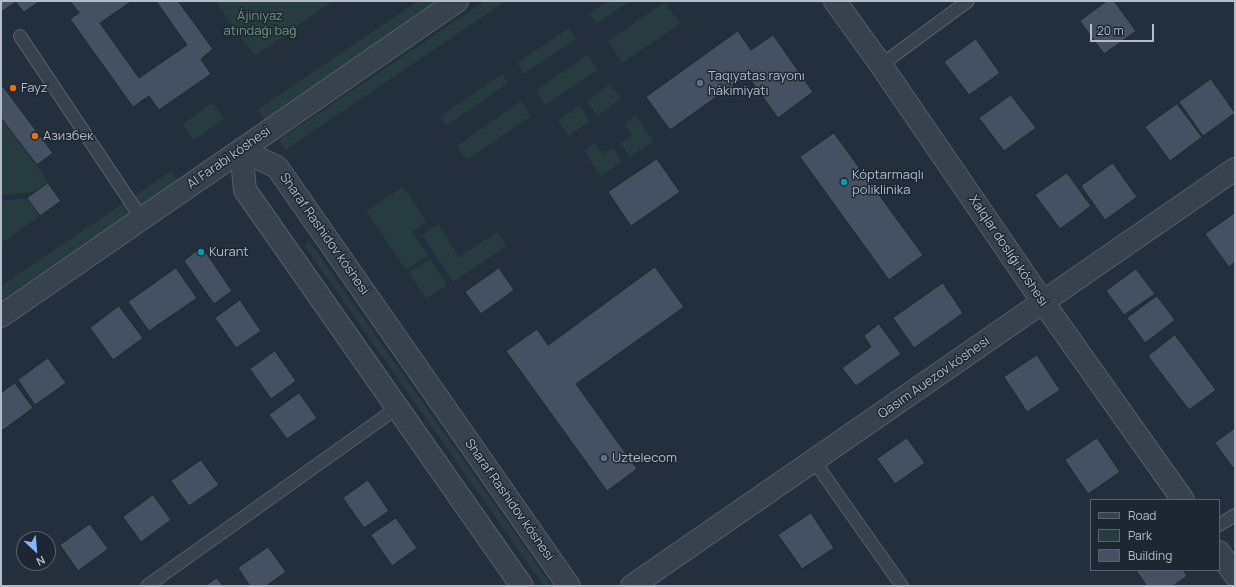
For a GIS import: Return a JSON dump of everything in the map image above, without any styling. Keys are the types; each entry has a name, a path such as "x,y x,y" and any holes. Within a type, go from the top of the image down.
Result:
{"street":[{"name":"Al Farabi kóshesi","path":"1,316 457,1"},
{"name":"Xalqlar doslıǵı kóshesi","path":"835,1 1182,499"},
{"path":"241,150 245,190 522,586"},
{"name":"Sharaf Rashidov kóshesi","path":"241,150 277,167 569,586"},
{"name":"Qasım Auezov kóshesi","path":"632,586 1235,169"},
{"path":"1220,553 1235,575"}],"lane":[{"path":"881,65 968,1"},
{"path":"20,36 142,219"},
{"path":"147,586 397,408"},
{"path":"814,461 902,586"},
{"path":"1220,524 1235,515"}],"green space":[{"name":"Ájiniyaz atındaǵı baǵ","path":"215,1 333,1 255,56"},
{"path":"418,1 440,1 264,120 257,110"},
{"path":"485,1 506,1 285,150 279,140"},
{"path":"608,1 630,1 596,24 589,14"},
{"path":"665,2 680,24 622,63 608,41"},
{"path":"569,28 576,39 524,74 517,63"},
{"path":"588,55 598,70 545,105 536,90"},
{"path":"502,74 508,83 446,126 440,117"},
{"path":"610,84 621,99 597,116 587,101"},
{"path":"521,101 531,116 467,160 457,146"},
{"path":"212,103 224,119 194,140 183,124"},
{"path":"580,105 590,121 568,136 558,121"},
{"path":"636,116 653,141 630,157 620,143 632,136 624,125"},
{"path":"1,118 37,165 48,183 35,192 1,195"},
{"path":"595,143 603,154 613,148 622,162 601,176 584,151"},
{"path":"171,171 178,180 1,300 1,286"},
{"path":"403,187 427,222 412,232 428,255 406,270 366,211"},
{"path":"27,198 40,216 1,243 1,201"},
{"path":"438,224 459,257 497,232 507,246 453,282 422,235"},
{"path":"309,241 552,586 544,586 304,245"},
{"path":"430,259 447,285 426,299 409,273"}],"building":[{"path":"1,1 15,1 16,2 1,12"},
{"path":"15,1 40,1 24,12"},
{"path":"70,1 132,1 100,23 139,78 187,45 156,1 178,1 213,49 201,59 211,74 159,110 149,96 133,107 70,19 79,13"},
{"path":"1107,1 1114,1 1136,31 1104,54 1080,21"},
{"name":"Taqıyatas rayonı hákimiyatı","path":"738,31 751,50 773,35 813,92 778,118 747,75 670,130 646,97"},
{"path":"976,39 1000,73 969,95 944,62"},
{"path":"1211,79 1235,113 1203,136 1179,102"},
{"path":"1,84 53,153 37,165 1,118"},
{"path":"1011,95 1036,128 1004,151 979,118"},
{"path":"1177,104 1202,137 1170,161 1145,127"},
{"name":"Kóptarmaqlı poliklinika","path":"834,133 923,255 889,280 800,157"},
{"path":"657,159 680,192 631,226 608,192"},
{"path":"1113,163 1137,197 1105,220 1081,186"},
{"path":"1067,173 1091,206 1060,229 1035,195"},
{"path":"48,183 61,201 40,216 27,198"},
{"path":"1235,213 1235,262 1229,267 1205,234"},
{"path":"200,248 205,251 232,291 214,304 184,261"},
{"path":"655,267 684,307 576,384 637,469 607,491 506,351 537,329 548,345"},
{"path":"176,268 197,298 149,331 128,302"},
{"path":"499,268 514,290 481,314 465,292"},
{"path":"1136,269 1155,294 1124,315 1106,291"},
{"path":"943,283 963,313 914,348 893,318"},
{"path":"1157,296 1175,320 1145,343 1127,318"},
{"path":"240,300 261,331 236,348 215,318"},
{"path":"119,306 143,338 113,360 90,328"},
{"path":"879,324 901,354 856,386 842,368 871,347 864,336"},
{"path":"1175,335 1216,390 1189,410 1148,356"},
{"path":"275,351 296,381 271,399 250,369"},
{"path":"1037,355 1060,390 1027,412 1004,377"},
{"path":"48,358 66,383 35,405 18,380"},
{"path":"15,383 33,408 3,430 1,428 1,393"},
{"path":"299,393 317,418 287,439 269,415"},
{"path":"1235,428 1235,466 1233,468 1215,443"},
{"path":"907,438 925,463 895,484 877,459"},
{"path":"1097,438 1120,472 1088,494 1065,460"},
{"path":"201,460 219,485 189,506 171,481"},
{"path":"368,480 389,511 364,528 343,498"},
{"path":"153,495 171,520 141,542 123,517"},
{"path":"811,513 834,548 802,569 778,535"},
{"path":"396,518 417,548 392,566 371,535"},
{"path":"90,524 108,549 78,571 60,545"},
{"path":"268,547 286,572 266,586 250,586 238,568"},
{"path":"1137,571 1184,571 1187,576 1173,586 1147,586"},
{"path":"217,578 223,586 205,586"}],"place":[{"name":"Taqıyatas rayonı hákimiyatı","path":"700,83"},
{"name":"Fayz","path":"13,88"},
{"name":"Азизбек","path":"35,136"},
{"name":"Kóptarmaqlı poliklinika","path":"844,182"},
{"name":"Kurant","path":"201,252"},
{"name":"Uztelecom","path":"604,458"}]}
